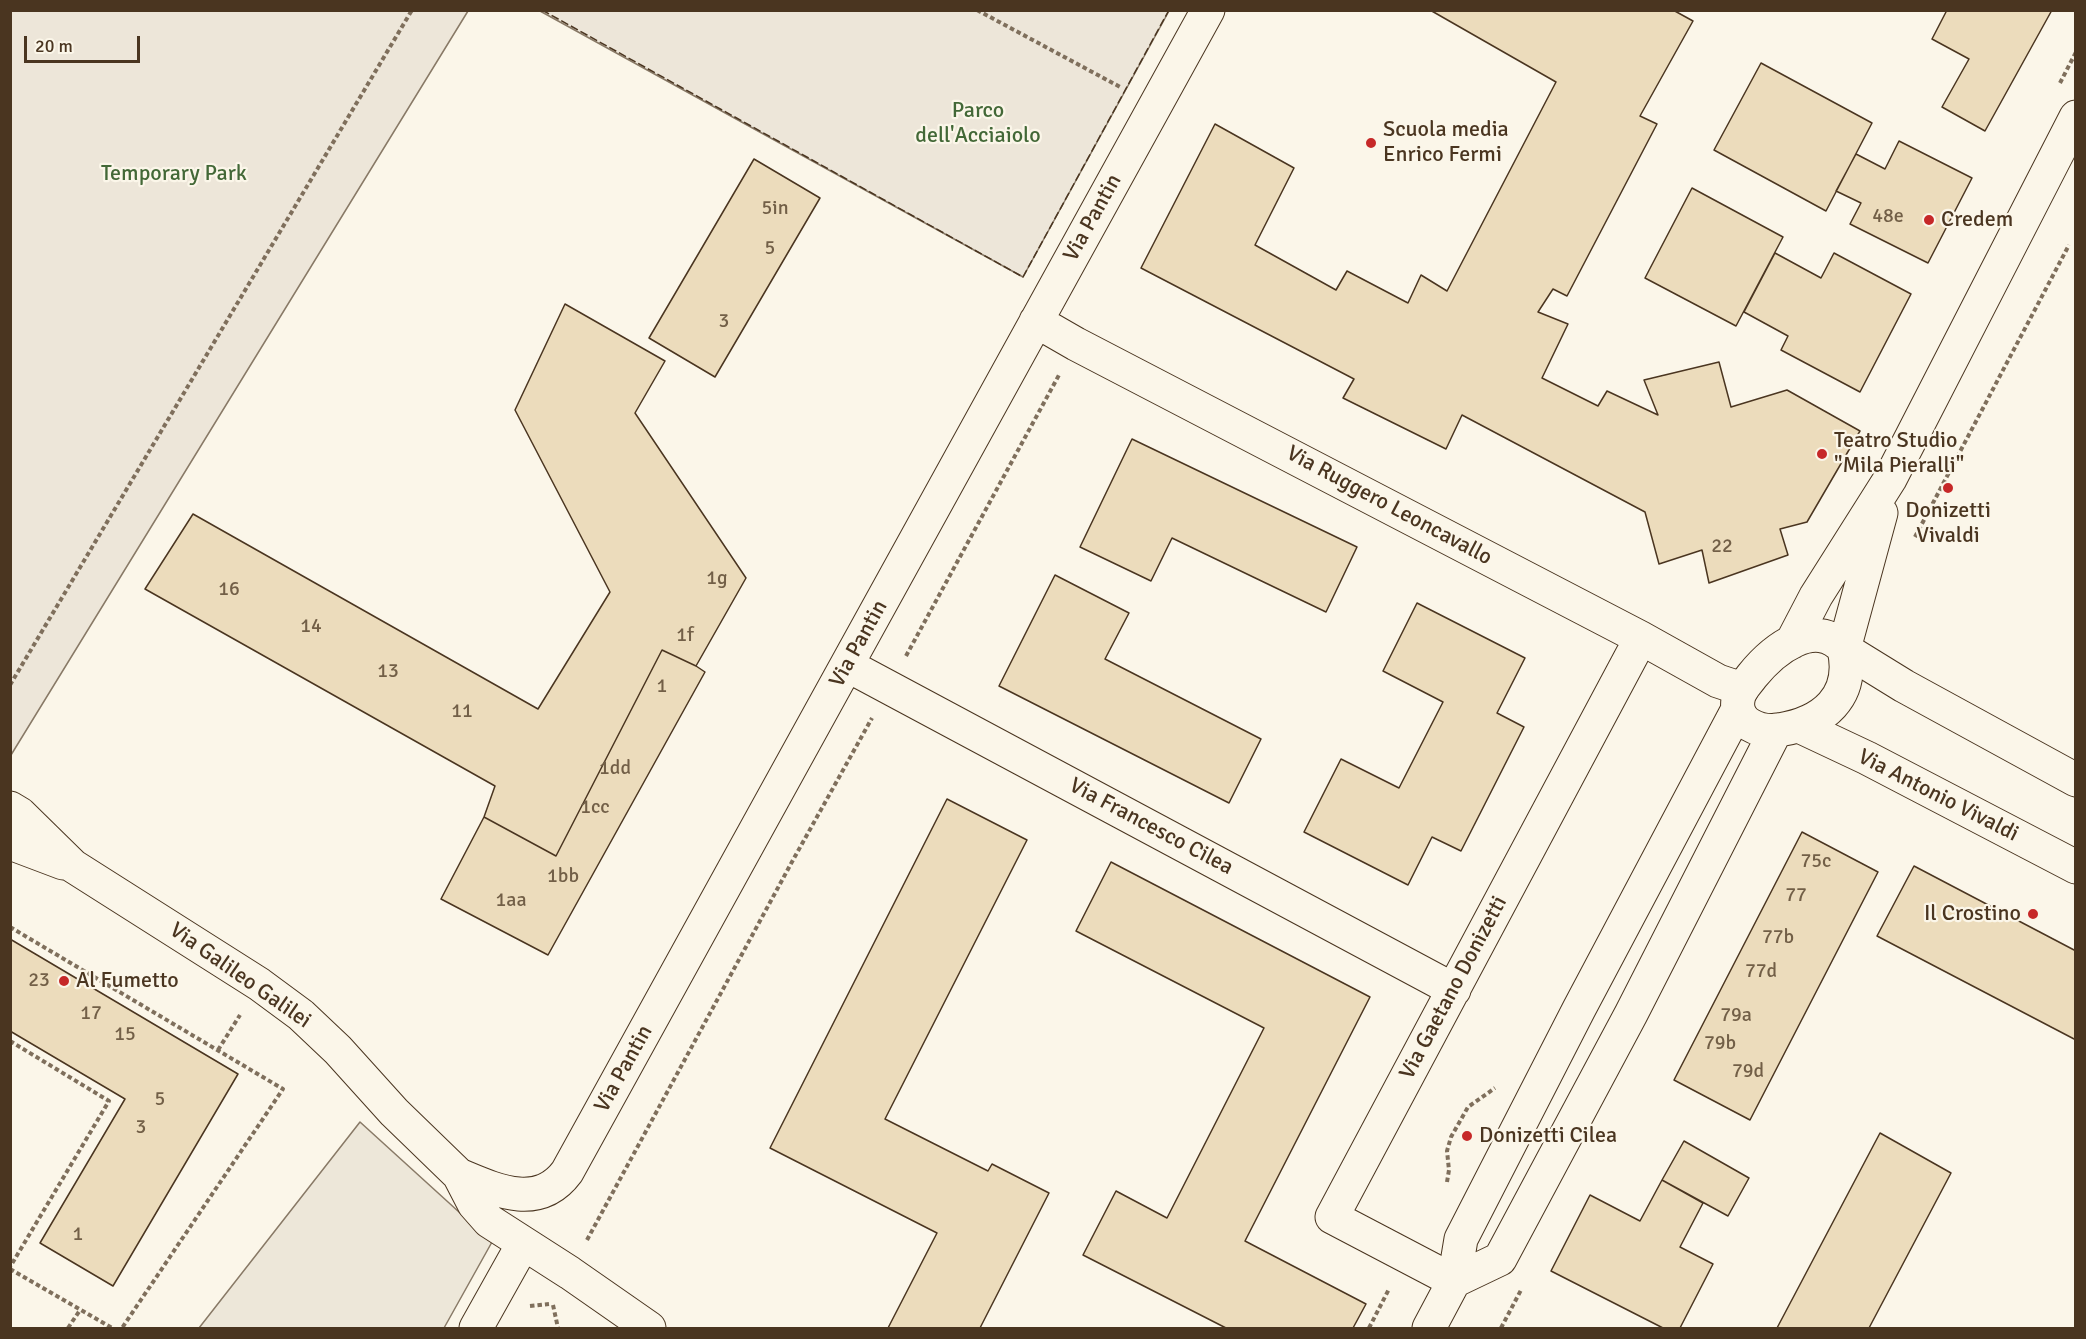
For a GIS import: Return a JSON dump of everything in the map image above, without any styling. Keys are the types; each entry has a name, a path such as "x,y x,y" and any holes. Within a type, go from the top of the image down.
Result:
{"street":[{"name":"Via Pantin","path":"459,1175 510,1194 544,1192 562,1180 1208,10"},
{"path":"1792,642 1816,596 1890,479 2076,117"},
{"name":"Via Ruggero Leoncavallo","path":"1036,321 1076,344 1641,638 1718,681 1740,699"},
{"path":"1740,699 1744,721 1755,728 1767,731 1787,728 1816,719 1838,698 1846,675 1847,660 1844,649 1890,479"},
{"path":"1429,1329 1454,1281 1461,1239 1740,699 1759,667 1776,652 1792,642 1811,636 1826,636 1837,640 1844,649 1872,668 2076,780"},
{"name":"Via Gaetano Donizetti","path":"1454,1281 1332,1217 1641,638"},
{"name":"Via Francesco Cilea","path":"848,665 1454,990"},
{"path":"1454,1281 1500,1258 1630,1014 1787,728"},
{"name":"Via Antonio Vivaldi","path":"1787,728 1867,758 2076,867"},
{"name":"Via Galileo Galilei","path":"10,808 20,814 73,866 259,984 301,1015 338,1050 394,1112 459,1175 482,1215 649,1329"},
{"path":"10,843 73,866"},
{"path":"476,1329 523,1244"}],"path":[{"path":"10,685 412,10"},
{"path":"977,10 1155,105"},
{"path":"1912,542 2069,245"},
{"path":"10,927 283,1089 122,1329"},
{"path":"10,1041 110,1101 10,1268 112,1329"},
{"path":"1443,1190 1448,1180 1448,1151 1451,1137 1468,1107 1493,1091 1497,1085"},
{"path":"1368,1329 1406,1256"},
{"path":"553,1304 558,1329"},
{"path":"68,1329 80,1310"}],"green space":[{"name":"Temporary Park","path":"10,11 468,11 11,755"},
{"name":"Parco dell'Acciaiolo","path":"540,11 1169,11 1023,277"}],"shaded area":[{"path":"360,1122 492,1242 444,1328 199,1328"}],"building":[{"path":"1430,10 1673,10 1693,21 1640,116 1657,124 1567,296 1553,289 1538,312 1568,324 1542,378 1598,406 1607,391 1658,415 1644,380 1719,362 1731,407 1787,390 1860,431 1807,522 1780,529 1788,555 1709,583 1702,550 1659,564 1645,512 1462,415 1446,449 1343,398 1354,379 1141,268 1215,124 1294,168 1255,245 1336,290 1347,271 1408,303 1421,275 1447,291 1556,82"},
{"path":"1947,10 2052,10 1985,131 1942,107 1969,59 1932,39"},
{"path":"1761,63 1872,123 1826,211 1714,150"},
{"path":"1899,141 1972,178 1928,263 1850,224 1861,203 1836,191 1856,154 1885,169"},
{"path":"754,159 820,198 715,377 649,338"},
{"path":"1692,188 1783,237 1736,326 1645,278"},
{"path":"1775,253 1821,278 1834,253 1911,294 1860,392 1781,350 1788,336 1744,312"},
{"path":"565,304 665,361 635,413 746,578 696,666 662,650 556,856 484,817 495,786 145,589 193,514 538,709 610,592 515,410"},
{"path":"1132,439 1357,547 1326,612 1172,538 1151,581 1080,547"},
{"path":"1055,575 1129,613 1105,659 1261,739 1229,803 999,686"},
{"path":"1417,603 1525,658 1497,713 1524,727 1461,851 1432,837 1408,885 1304,832 1341,759 1399,788 1443,702 1383,671"},
{"path":"662,650 705,672 548,955 441,899 484,817 556,856"},
{"path":"947,799 1027,840 885,1119 988,1171 992,1164 1049,1193 980,1328 888,1328 937,1233 770,1148"},
{"path":"1802,832 1878,872 1750,1120 1674,1080"},
{"path":"1111,862 1370,997 1245,1241 1366,1304 1353,1328 1226,1328 1083,1255 1116,1191 1167,1218 1264,1028 1076,931"},
{"path":"1914,866 2076,951 2076,1040 1877,936"},
{"path":"10,939 238,1074 113,1286 40,1243 125,1099 10,1031"},
{"path":"1880,1133 1951,1173 1869,1328 1777,1328"},
{"path":"1684,1141 1749,1178 1728,1216 1662,1180"},
{"path":"1662,1180 1703,1203 1680,1247 1713,1264 1680,1328 1663,1328 1551,1271 1590,1195 1640,1221"}],"fence":[{"path":"542,10 1023,277 1169,10"}],"place":[{"name":"Scuola media Enrico Fermi","path":"1371,143"},
{"name":"Credem","path":"1929,220"},
{"name":"Teatro Studio \"Mila Pieralli\"","path":"1822,454"},
{"name":"Donizetti Vivaldi","path":"1948,488"},
{"name":"Il Crostino","path":"2033,914"},
{"name":"Al Fumetto","path":"64,981"},
{"name":"Donizetti Cilea","path":"1467,1136"}]}
